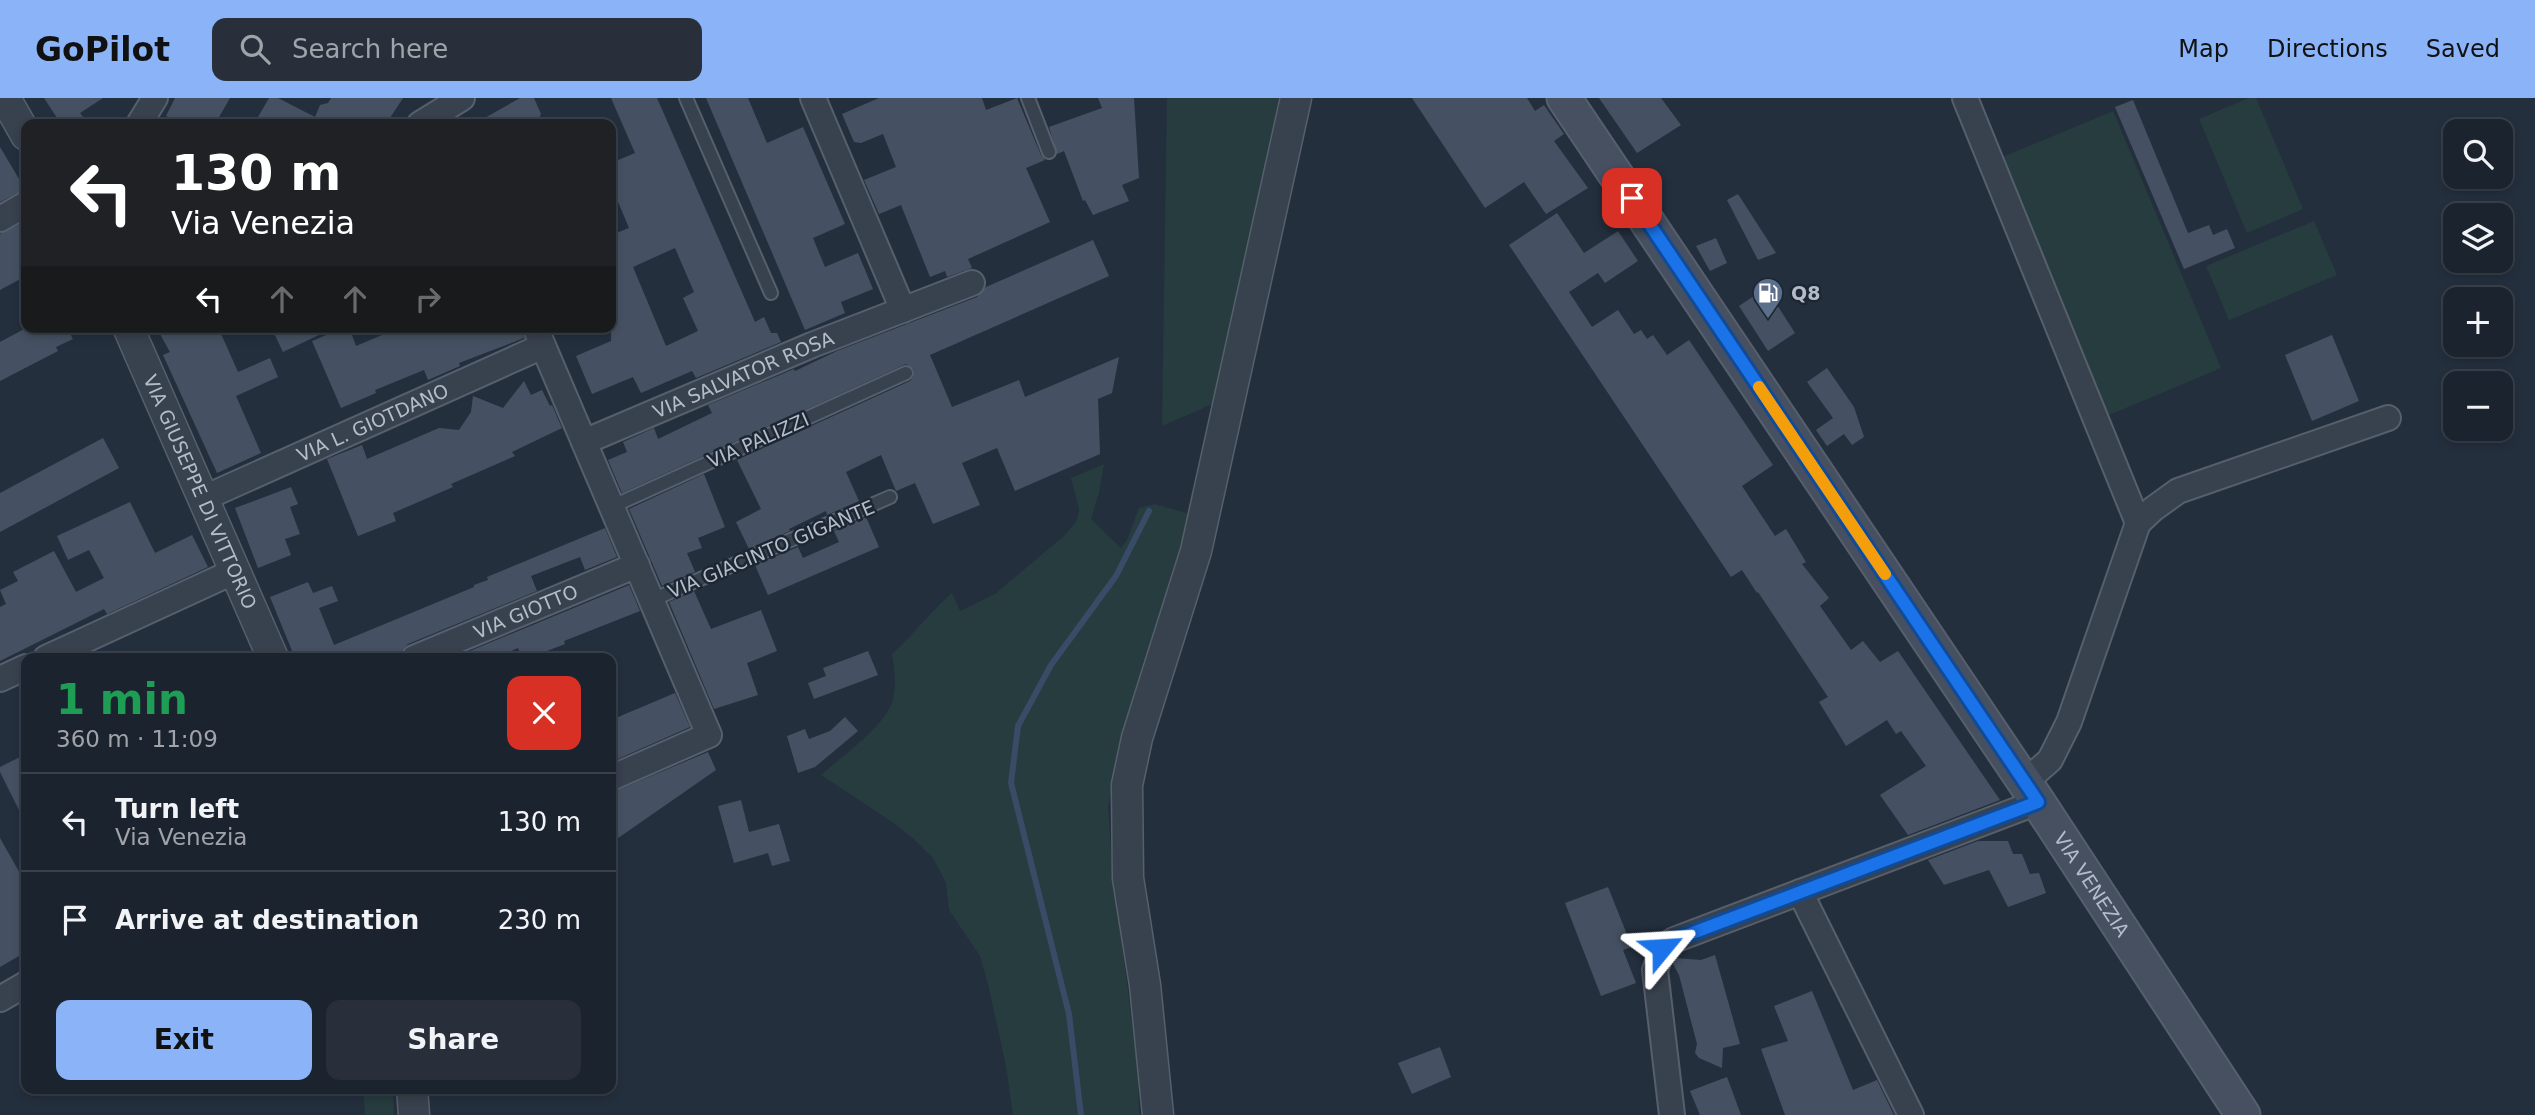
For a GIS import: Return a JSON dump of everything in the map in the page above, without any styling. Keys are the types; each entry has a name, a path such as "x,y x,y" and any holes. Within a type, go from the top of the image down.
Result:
{"main road":[{"name":"VIA VENEZIA","path":"1564,98 2031,792 2243,1115"}],"street":[{"path":"142,119 155,98"},
{"path":"813,98 903,310"},
{"path":"1158,1115 1144,985 1128,878 1127,785 1137,738 1196,551 1228,416 1296,98"},
{"path":"1965,98 2138,523"},
{"path":"4,103 21,128"},
{"path":"429,119 451,107"},
{"path":"0,219 21,207"},
{"name":"VIA SALVATOR ROSA","path":"584,442 813,345 972,283"},
{"name":"VIA GIUSEPPE DI VITTORIO","path":"131,333 271,653"},
{"path":"539,337 709,735 616,776"},
{"name":"VIA L. GIOTDANO","path":"202,499 539,337"},
{"path":"1672,1115 1655,970 1662,948 1674,940 1800,892 2031,792 2068,722 2138,523 2152,509 2178,491 2388,418"},
{"name":"VIA GIOTTO","path":"426,653 637,565"},
{"path":"57,653 235,571"},
{"path":"0,679 21,669"},
{"path":"1800,892 1911,1115"},
{"path":"0,999 21,987"},
{"path":"412,1094 414,1115"}],"lane":[{"path":"686,98 771,293"},
{"path":"1028,98 1049,152"},
{"name":"VIA PALIZZI","path":"611,507 906,373"},
{"name":"VIA GIACINTO GIGANTE","path":"652,600 890,497"}],"green space":[{"path":"1167,98 1279,98 1217,402 1162,426"},
{"path":"2249,98 2256,98 2303,209 2247,233 2199,119"},
{"path":"2113,111 2221,368 2102,418 1995,160"},
{"path":"2314,221 2337,275 2229,320 2206,266"},
{"path":"1104,464 1091,519 1121,548 1127,540 1139,508 1155,504 1190,514 1127,719 1108,807 1113,875 1138,1068 1139,1115 1013,1115 1006,1066 980,956 949,910 946,883 933,858 892,822 821,775 873,730 889,709 895,688 892,654 952,593 960,611 995,594 1066,534 1077,520 1079,509 1071,478"},
{"path":"363,1094 393,1094 394,1115 365,1115"}],"building":[{"path":"44,98 103,98 80,113 84,119 58,119"},
{"path":"175,98 230,98 218,119 168,119 166,116"},
{"path":"269,98 278,98 315,117 320,105 328,103 331,98 403,98 389,119 257,119"},
{"path":"520,98 534,98 541,114 538,119 483,119"},
{"path":"611,98 657,98 755,322 764,317 771,333 777,333 781,342 696,378 692,371 641,393 633,377 592,394 576,356 611,341 611,333 616,333 616,233 629,228 616,197 616,161 635,153","holes":["675,248 694,292 683,298 698,331 666,346 633,267"]},
{"path":"706,98 748,98 767,143 803,127 845,224 813,238 825,267 858,253 873,289 841,302 845,313 805,330"},
{"path":"879,98 982,98 986,110 1017,98 1045,160 1026,168 1050,222 968,259 972,268 947,277 945,271 930,277 901,205 879,214 864,180 896,167 883,134 861,143 854,142 842,114"},
{"path":"1098,98 1134,98 1139,178 1122,185 1129,201 1093,215 1085,200 1083,201 1064,151 1057,154 1049,127 1102,108"},
{"path":"1412,98 1527,98 1535,111 1544,105 1564,134 1554,141 1588,188 1546,214 1524,182 1485,208"},
{"path":"1599,98 1661,98 1681,125 1637,153"},
{"path":"2133,100 2188,233 2209,225 2213,235 2227,229 2235,248 2184,269 2115,107"},
{"path":"0,147 21,182 21,191 0,202"},
{"path":"1738,194 1776,253 1758,260 1727,200"},
{"path":"1557,213 1584,253 1618,231 1638,261 1605,283 1598,273 1569,292 1592,327 1618,310 1634,334 1641,330 1647,339 1653,335 1667,355 1689,340 1773,465 1742,486 1775,536 1786,529 1806,562 1802,564 1829,598 1820,606 1851,650 1863,641 1880,662 1898,651 2000,800 1908,835 1880,795 1926,766 1901,731 1896,734 1887,720 1846,746 1819,702 1828,697 1758,592 1742,570 1731,577 1509,245"},
{"path":"21,224 21,279 0,290 0,234"},
{"path":"1716,238 1727,263 1710,271 1696,246"},
{"path":"1093,240 1109,276 930,355 952,407 1019,380 1025,397 1119,357 1112,393 1098,399 1100,454 1015,491 997,448 962,463 980,505 933,524 915,483 896,491 881,455 846,472 859,501 827,515 826,511 749,549 736,522 761,509 737,460 910,381 914,370 906,364 622,493 608,460 627,452 623,442 654,428 658,439 712,413 708,405 977,297 986,287"},
{"path":"1766,288 1795,333 1768,351 1739,306"},
{"path":"21,331 21,333 70,333 73,339 56,347 58,351 0,381 0,342"},
{"path":"159,333 221,333 238,372 270,358 278,377 236,396 261,453 217,473 163,355 170,352"},
{"path":"274,333 323,333 283,352"},
{"path":"331,333 351,333 356,346 387,333 522,333 524,338 459,363 460,366 428,380 424,370 375,390 376,393 341,408 312,341"},
{"path":"2332,335 2359,401 2312,421 2285,355"},
{"path":"1827,368 1854,407 1864,437 1852,445 1844,434 1827,446 1816,430 1833,418 1807,382"},
{"path":"524,381 531,395 542,390 562,428 512,452 515,456 393,513 396,521 358,536 327,459 362,445 367,459 439,428 459,430 471,412 473,396 503,408"},
{"path":"103,438 119,468 0,532 0,493"},
{"path":"704,474 725,527 698,538 702,548 687,553 695,572 662,586 629,509"},
{"path":"291,487 298,504 290,507 300,534 285,539 291,555 258,568 235,508"},
{"path":"130,502 155,553 192,535 208,567 107,614 104,609 0,661 0,607 6,604 0,590 18,581 13,572 54,551 76,592 104,578 89,550 68,560 57,536"},
{"path":"866,517 879,547 768,595 755,565 798,547 803,558 839,542 834,531"},
{"path":"605,528 617,557 585,570 580,557 531,576 537,591 408,644 401,653 293,653 270,597 308,582 313,593 332,586 338,601 319,608 334,645 474,587 488,580 487,577"},
{"path":"629,585 640,611 564,641 565,644 542,653 520,653 518,648 506,653 465,653"},
{"path":"694,591 711,629 761,610 777,651 747,663 758,695 714,709 669,602"},
{"path":"868,651 878,675 814,699 808,683 826,676 823,668"},
{"path":"675,693 690,727 616,760 616,718"},
{"path":"845,717 858,731 815,767 798,773 787,736 805,729 809,739 830,731"},
{"path":"708,752 716,770 616,840 616,791"},
{"path":"21,756 21,814 0,772 0,767"},
{"path":"741,800 749,832 779,824 790,861 772,866 768,853 734,863 718,806"},
{"path":"0,838 21,875 21,955 0,967"},
{"path":"1978,841 2008,841 2013,854 2022,854 2030,874 2039,873 2046,893 2008,907 1989,870 1944,885 1928,860"},
{"path":"1608,887 1632,947 1623,950 1636,983 1601,996 1565,903"},
{"path":"1715,955 1740,1044 1723,1048 1722,1068 1699,1058 1695,1053 1697,1044 1679,975 1673,964 1675,958 1701,960"},
{"path":"1812,991 1853,1090 1877,1080 1894,1115 1785,1115 1761,1049 1788,1041 1774,1006"},
{"path":"1440,1047 1451,1077 1412,1094 1398,1063"},
{"path":"1727,1077 1741,1115 1700,1115 1690,1091"}],"waterway":[{"path":"1081,1115 1069,1014 1011,783 1018,726 1051,665 1116,576 1149,511"}],"slow traffic":[{"path":"1759,387 1885,574"}],"place":[{"name":"Q8","path":"1768,320"}],"route":[{"path":"1632,198 2038,802 1674,940 1662,948"}]}
